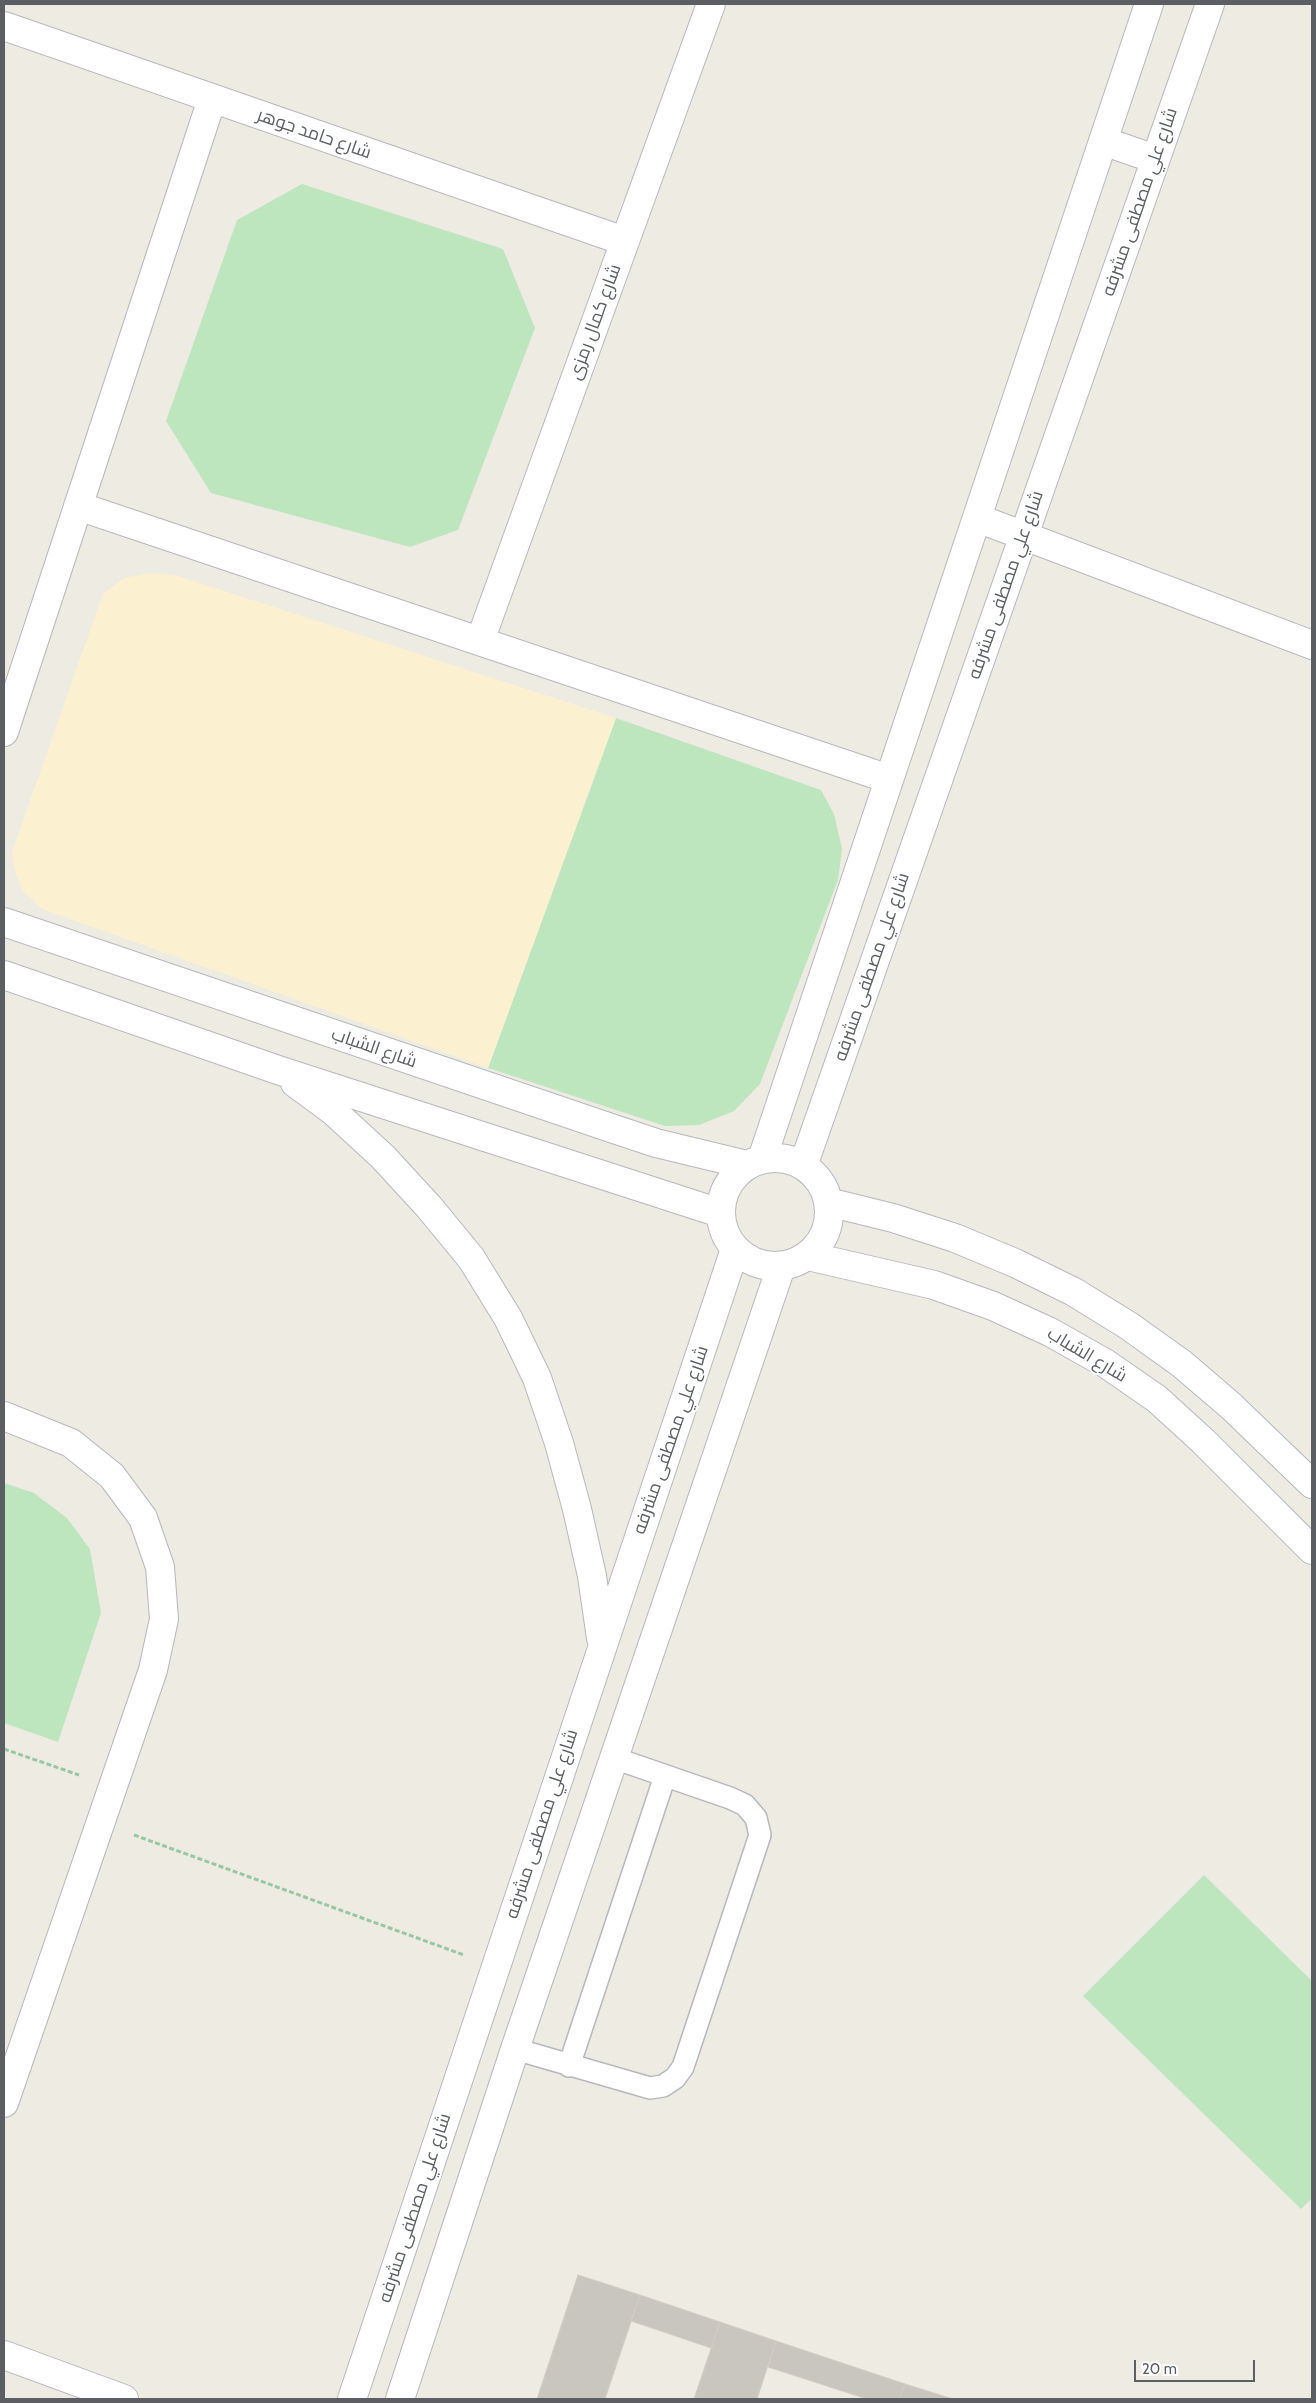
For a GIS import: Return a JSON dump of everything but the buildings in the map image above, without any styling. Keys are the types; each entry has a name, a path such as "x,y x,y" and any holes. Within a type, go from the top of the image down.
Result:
{"street":[{"name":"شارع كمال رمزى","path":"480,641 711,4"},
{"path":"755,1162 889,779 1149,4"},
{"name":"شارع علي مصطفى مشرفه","path":"803,1166 1210,4"},
{"name":"شارع حامد جوهر","path":"4,26 624,242"},
{"path":"4,732 212,98"},
{"path":"1103,141 1155,159"},
{"path":"78,506 889,779"},
{"path":"977,518 1312,645"},
{"name":"شارع الشباب","path":"4,922 611,1128 665,1145 755,1162"},
{"path":"4,975 278,1070 720,1213"},
{"path":"278,1070 333,1111 396,1171 471,1258 508,1318 537,1378 560,1443 578,1509 590,1566 602,1643"},
{"path":"776,1158 790,1160 803,1166 815,1175 824,1187 828,1202 830,1217 826,1232 819,1245 808,1256 795,1263 781,1267 756,1264 744,1258 726,1238 720,1213 727,1186 736,1174 755,1162 776,1158"},
{"path":"828,1202 894,1218 955,1238 1016,1262 1074,1292 1129,1326 1182,1364 1231,1406 1312,1484"},
{"name":"شارع علي مصطفى مشرفه","path":"352,2399 602,1643 735,1249"},
{"name":"شارع الشباب","path":"808,1256 934,1285 993,1306 1050,1332 1097,1359 1157,1400 1203,1441 1312,1550"},
{"path":"400,2399 515,2050 781,1267"},
{"path":"4,1416 71,1443 112,1476 142,1518 160,1567 164,1619 155,1661 4,2103"},
{"path":"4,2354 124,2399"}],"lane":[{"path":"515,2050 650,2088 663,2086 675,2078 683,2067 760,1835 756,1818 745,1805 614,1758"},
{"path":"569,2066 665,1776"}],"path":[{"path":"4,1749 113,1786"},
{"path":"100,1823 495,1967"}],"green space":[{"path":"302,184 503,249 535,328 458,530 410,547 211,493 166,421 237,220"},
{"path":"616,718 821,790 834,814 842,849 838,880 760,1084 734,1111 699,1125 665,1126 488,1068"},
{"path":"4,1483 34,1493 67,1518 90,1549 101,1613 58,1742 4,1723"},
{"path":"1204,1875 1312,1981 1312,2198 1301,2209 1083,1996"}],"sand":[{"path":"150,573 178,576 616,718 488,1068 42,909 22,890 14,869 12,852 103,594 124,578"}]}
